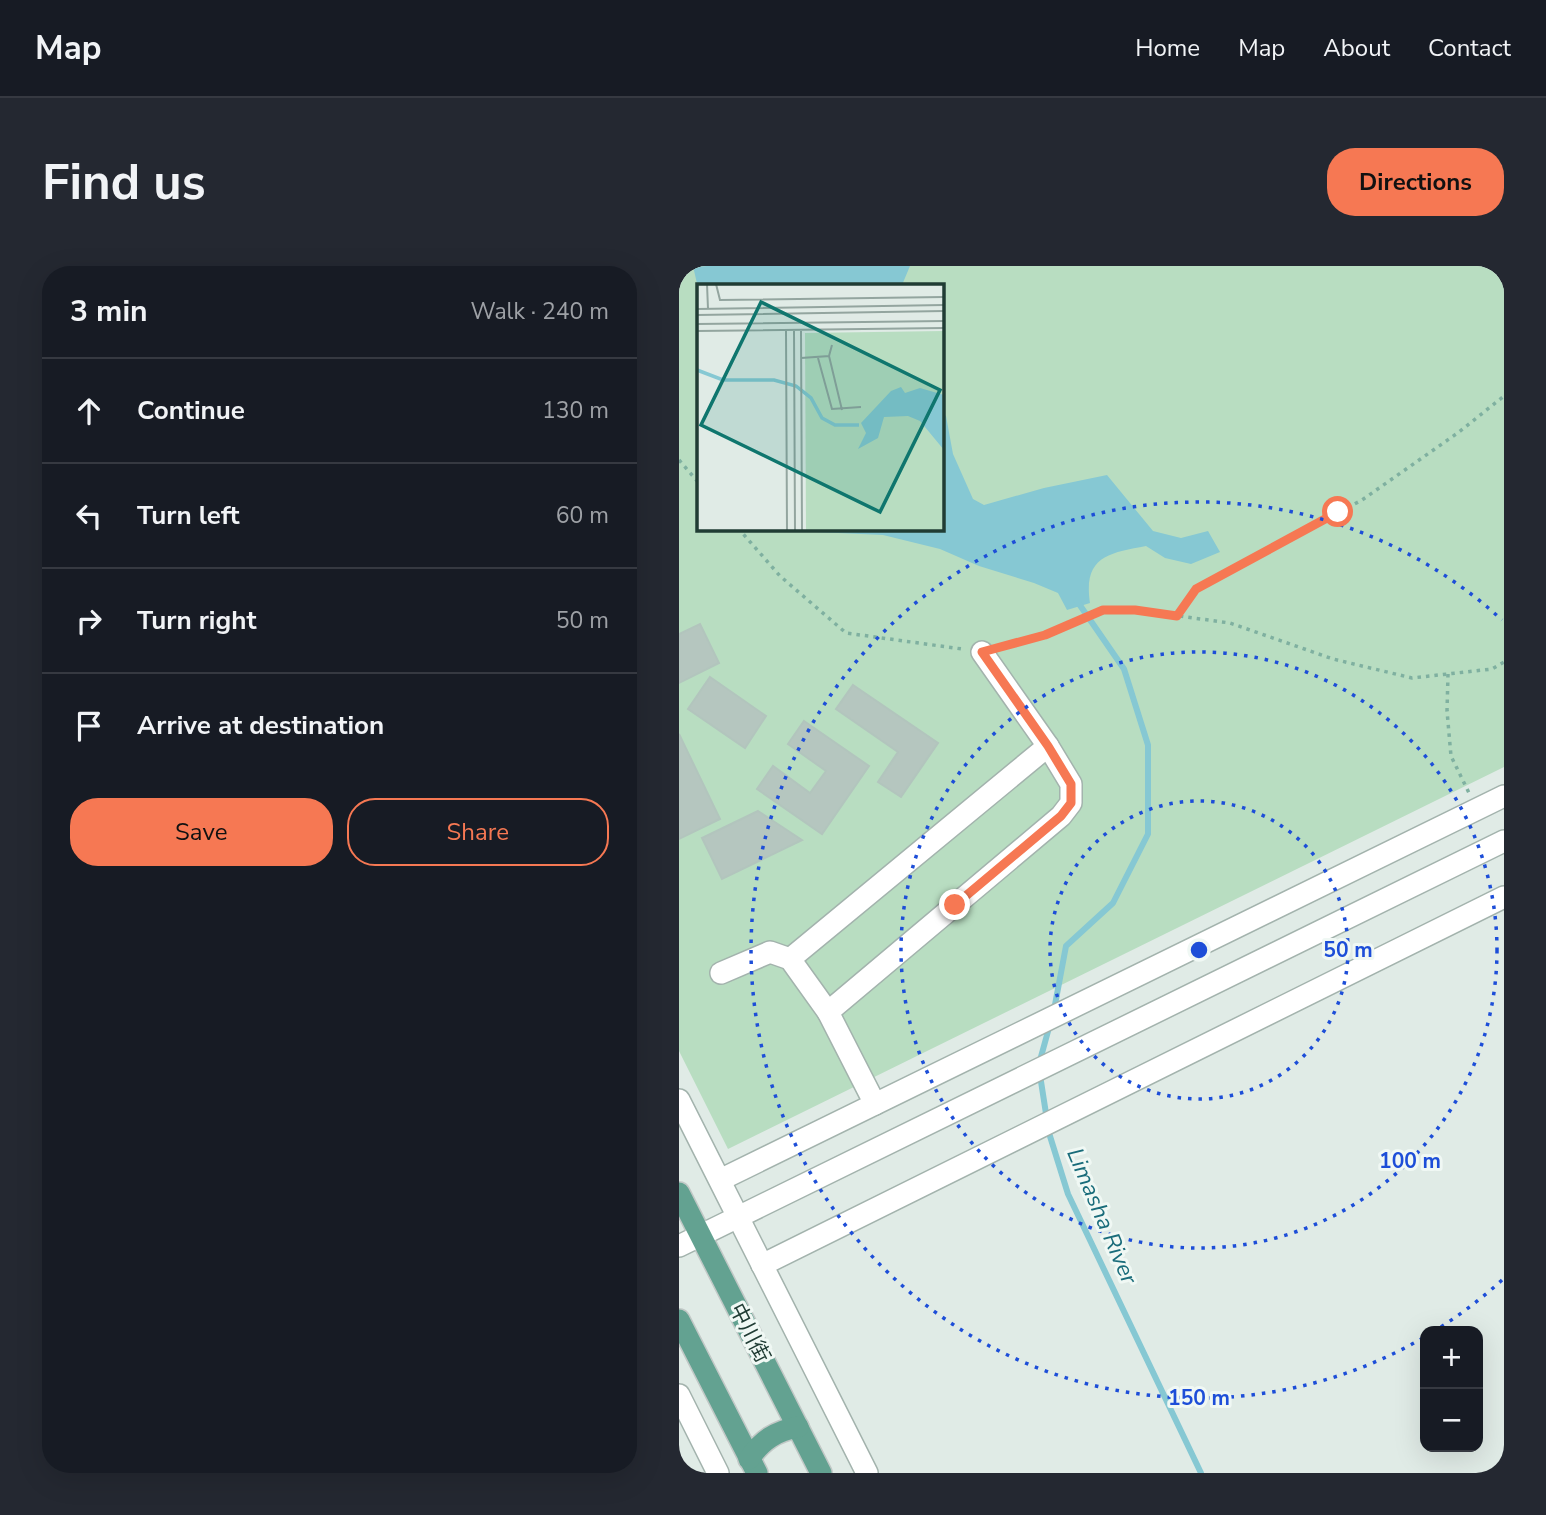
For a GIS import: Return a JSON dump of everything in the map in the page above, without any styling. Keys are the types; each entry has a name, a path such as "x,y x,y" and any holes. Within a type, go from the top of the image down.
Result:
{"main road":[{"name":"中川街","path":"679,1193 821,1473"},
{"path":"679,1320 753,1466"},
{"path":"753,1466 756,1449 774,1434 798,1427"}],"street":[{"path":"828,1012 1061,816 1071,803 1071,784 1048,746 982,652"},
{"path":"790,959 1048,746"},
{"path":"720,1180 1504,796"},
{"path":"679,1246 1504,841"},
{"path":"762,1265 1504,897"},
{"path":"721,973 770,952 790,959 828,1012 875,1104"},
{"path":"679,1100 867,1473"},
{"path":"679,1395 718,1473"}],"path":[{"path":"1177,616 1196,589 1362,500 1459,432 1504,396"},
{"path":"679,460 697,481"},
{"path":"740,530 780,576 846,633 982,652 1045,635 1103,610 1135,610 1230,623 1333,659 1412,678 1492,668 1504,662"},
{"path":"1448,674 1447,711 1451,756 1477,809"}],"green space":[{"path":"679,266 1504,266 1504,767 728,1149 679,1051"}],"water":[{"path":"693,266 910,266 902,284 697,284"},
{"path":"943,414 946,416 953,454 973,499 984,505 1044,488 1107,475 1153,531 1181,538 1208,531 1220,552 1191,564 1165,558 1146,546 1120,551 1101,560 1095,567 1090,576 1090,603 1067,610 1058,593 979,566 940,549 883,535 814,530 943,530"}],"building":[{"path":"700,624 719,663 679,683 679,634"},
{"path":"710,677 766,716 745,748 688,709"},
{"path":"853,685 938,743 901,797 878,782 898,752 836,709"},
{"path":"804,721 869,766 822,834 757,789 773,766 810,793 826,771 788,744"},
{"path":"679,734 720,819 679,839"},
{"path":"758,811 802,840 722,879 702,838"}],"waterway":[{"name":"Limasha River","path":"1054,1010 1066,946 1113,903 1148,834 1148,745 1124,669 1077,601"},
{"name":"Limasha River","path":"1039,1064 1050,1024"},
{"name":"Limasha River","path":"1040,1075 1049,1133 1068,1194 1201,1473"}],"route":[{"path":"955,905 1061,816 1071,803 1071,784 1017,699 982,652 1045,635 1103,610 1135,610 1177,616 1196,589 1338,512"}]}
